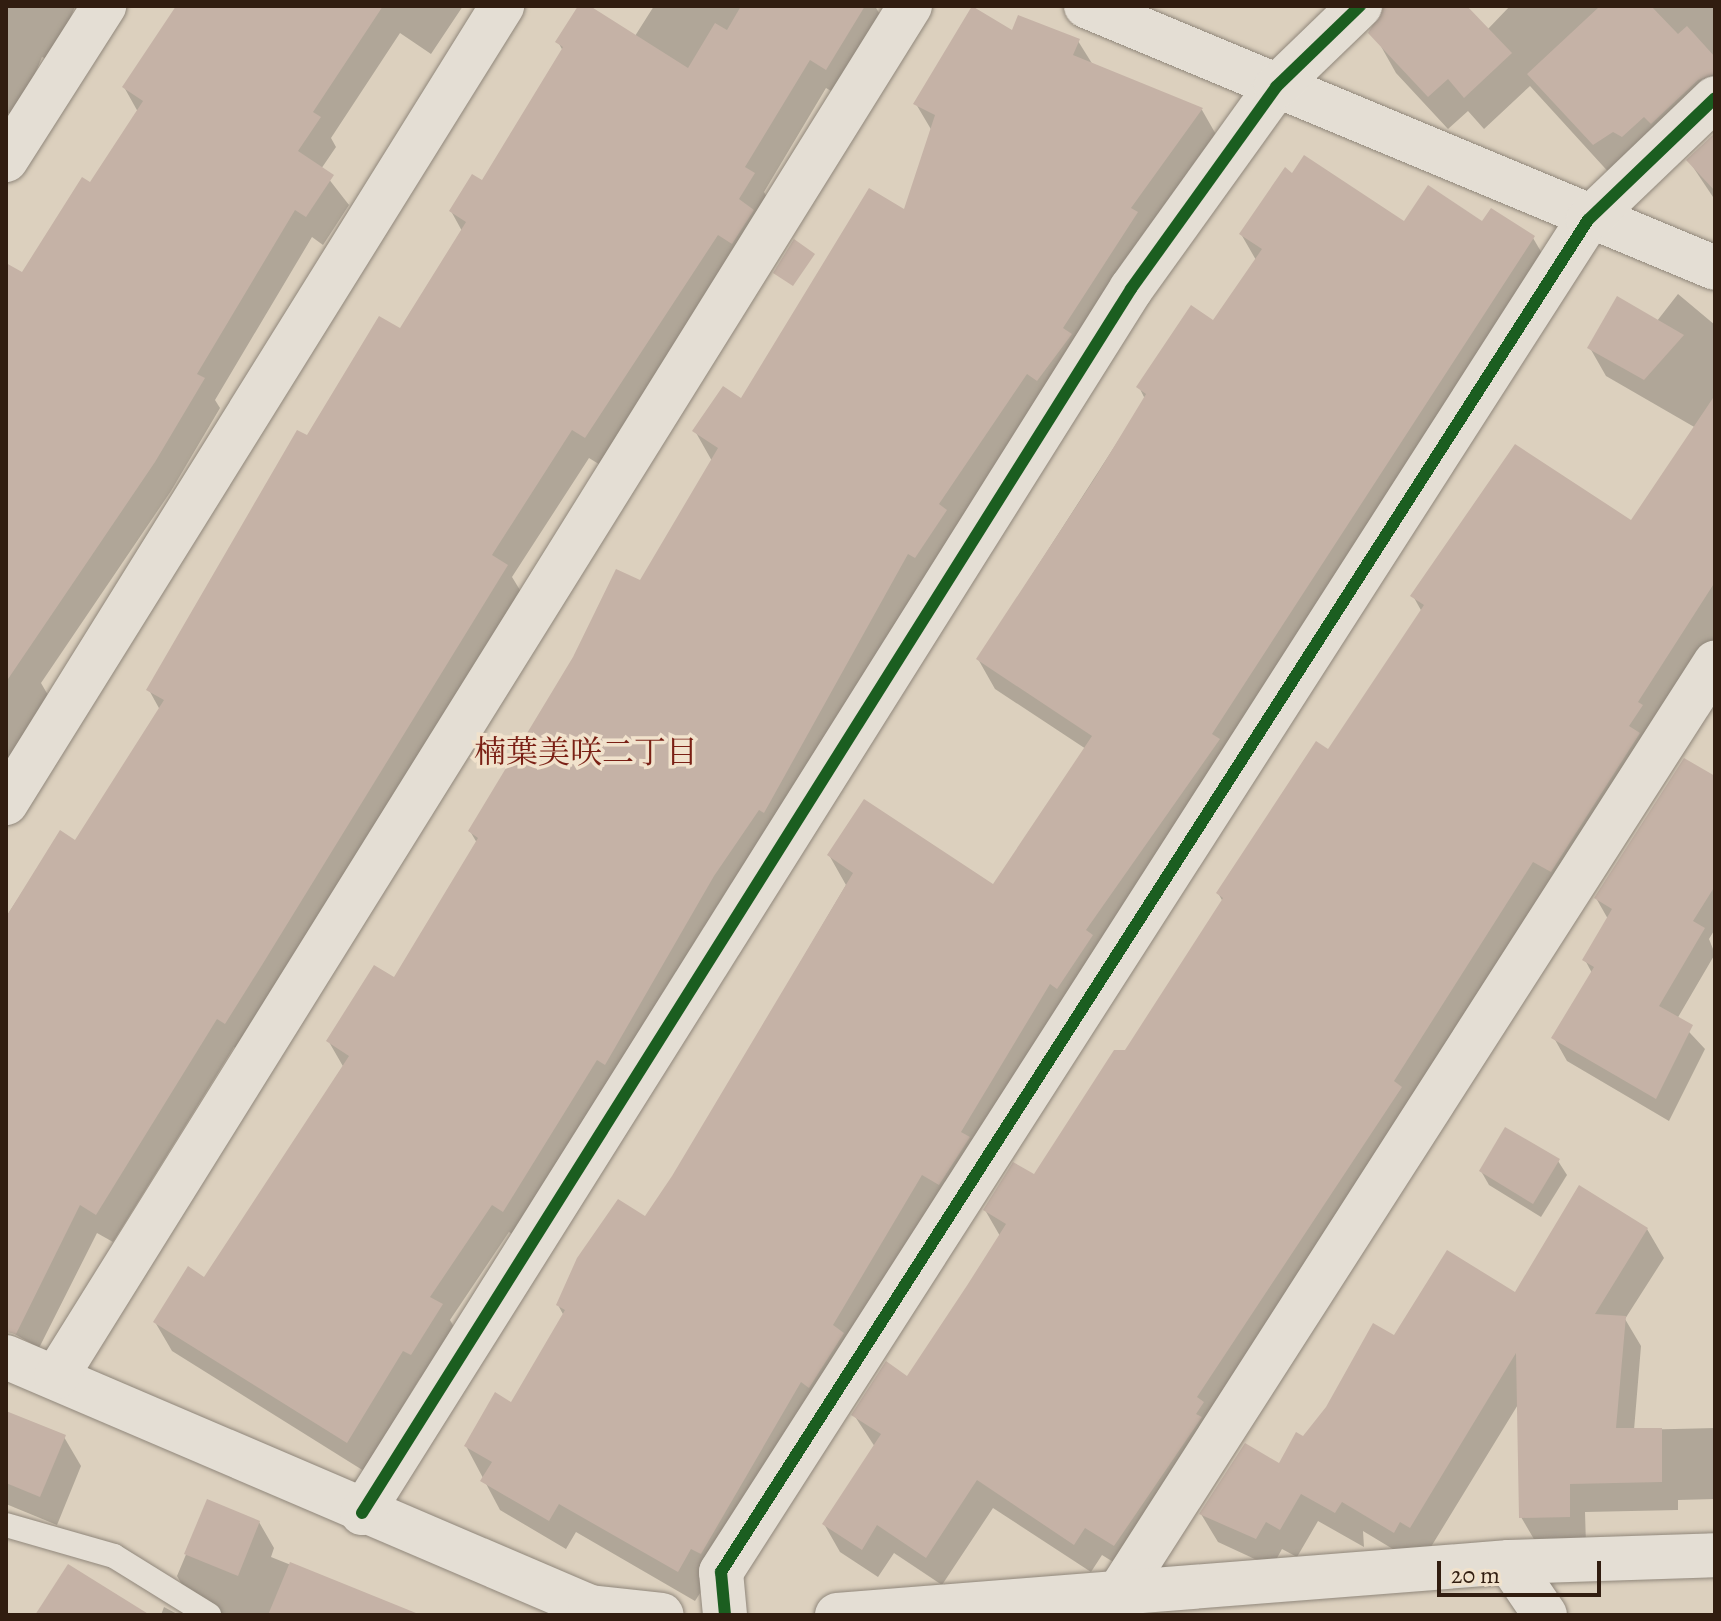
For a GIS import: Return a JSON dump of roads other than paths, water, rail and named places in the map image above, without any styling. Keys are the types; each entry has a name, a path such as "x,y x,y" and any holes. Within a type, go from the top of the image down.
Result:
{"street":[{"path":"6,160 104,6"},
{"path":"6,803 502,6"},
{"path":"56,1377 910,6"},
{"path":"1086,6 1588,220 1715,268"},
{"path":"362,1513 1122,302 1276,87 1360,6"},
{"path":"725,1615 721,1572 1588,220 1715,98"},
{"path":"1116,1597 1715,663"},
{"path":"6,1357 362,1513 590,1607 662,1615"},
{"path":"837,1615 1116,1597 1509,1562 1715,1555"},
{"path":"1509,1562 1545,1615"}],"lane":[{"path":"6,1525 114,1556 209,1615"}],"district":[{"name":"楠葉美咲二丁目","path":"586,752"}]}
